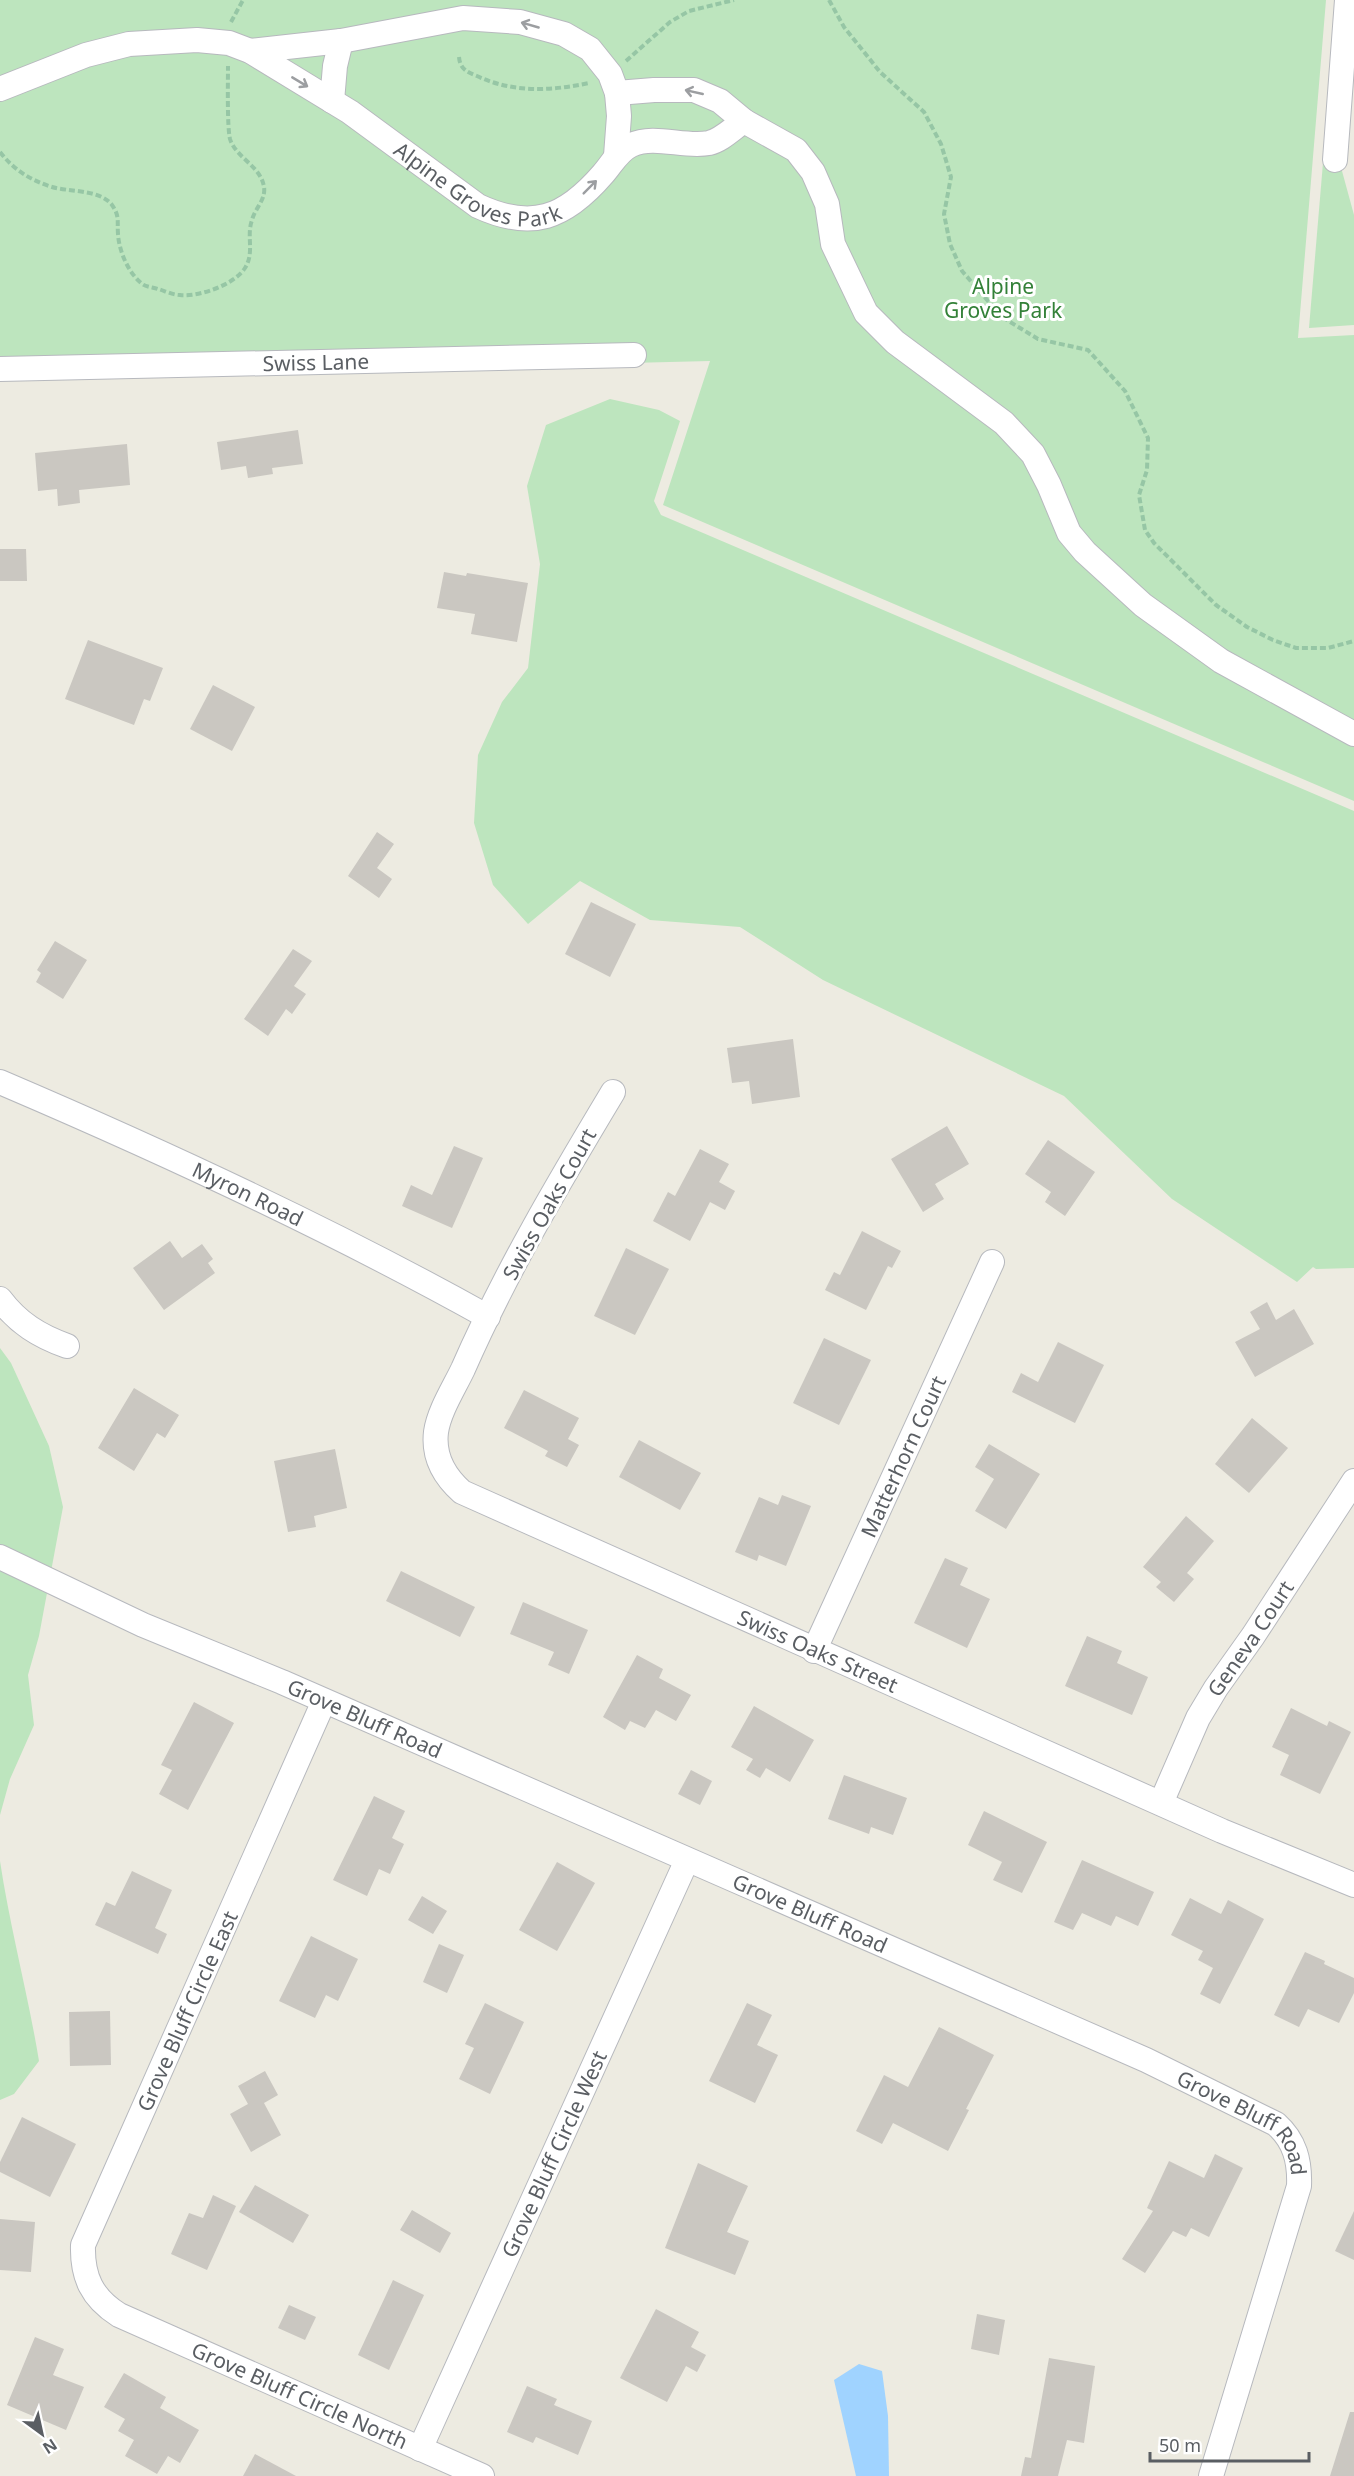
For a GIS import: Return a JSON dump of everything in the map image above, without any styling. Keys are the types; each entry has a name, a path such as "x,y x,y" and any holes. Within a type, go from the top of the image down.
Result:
{"street":[{"path":"1335,160 1347,0"},
{"name":"Alpine Groves Park","path":"0,89 86,55 129,44 197,40 239,47 341,41 463,18 520,22 564,34 590,49 610,74 617,93 620,116 616,156"},
{"path":"332,101 335,66 341,41"},
{"name":"Alpine Groves Park","path":"239,47 332,101 478,206 499,216 538,218 571,206 604,174 616,156 631,145 646,140 689,145 711,142 744,121"},
{"path":"617,93 694,90 720,101 744,121 796,150 813,172 827,204 834,244 866,313 895,342 1004,423 1033,454 1049,485 1069,534 1085,552 1143,605 1221,660 1354,734"},
{"name":"Swiss Lane","path":"0,369 634,355"},
{"name":"Myron Road","path":"0,1082 223,1183 405,1271 488,1317"},
{"name":"Swiss Oaks Court","path":"488,1317 551,1194 613,1092"},
{"name":"Matterhorn Court","path":"814,1651 992,1262"},
{"path":"0,1299 24,1325 45,1338 67,1346"},
{"name":"Swiss Oaks Street","path":"488,1317 436,1431 436,1449 441,1466 449,1480 462,1492 814,1651 1222,1831 1354,1885"},
{"name":"Geneva Court","path":"1161,1803 1198,1718 1354,1481"},
{"name":"Grove Bluff Road","path":"0,1557 143,1625 324,1701 1146,2060 1276,2124 1291,2141 1297,2155 1300,2170 1299,2186 1211,2476"},
{"name":"Grove Bluff Circle East","path":"119,2314 99,2300 86,2278 82,2262 83,2246 324,1701"},
{"name":"Grove Bluff Circle West","path":"420,2449 687,1860"},
{"name":"Grove Bluff Circle North","path":"119,2314 482,2476"}],"path":[{"path":"829,0 844,27 880,72 924,112 941,144 951,177 944,214 950,244 962,271 1002,317 1038,339 1088,350 1125,391 1148,438 1147,470 1139,495 1145,530 1154,543 1216,605 1247,627 1273,640 1296,648 1328,648 1354,641"},
{"path":"0,152 10,165 29,178 54,187 85,191 110,202 119,216 118,235 121,251 130,270 142,285 180,296 222,288 245,269 252,250 248,234 252,217 262,202 264,186 255,169 240,155 230,138 239,47"}],"green space":[{"name":"Alpine Groves Park","path":"0,0 1326,0 1298,338 1354,335 1354,801 663,505 710,361 0,379"},
{"path":"1324,151 1342,171 1354,215 1354,325 1309,328"},
{"path":"610,399 659,410 680,421 654,501 661,515 1354,811 1354,1268 1316,1269 1313,1267 1297,1282 1172,1199 1064,1096 823,980 740,927 650,920 580,881 528,924 493,885 474,823 478,755 502,702 528,668 540,564 527,486 546,425"},
{"path":"0,1348 11,1363 49,1446 63,1507 39,1636 28,1675 34,1725 10,1779 0,1815"},
{"path":"0,1861 39,2061 14,2094 0,2100"}],"water":[{"path":"859,2364 882,2371 888,2416 889,2476 856,2476 834,2380"}],"building":[{"path":"298,430 303,464 272,468 273,474 248,478 246,466 221,470 217,442"},
{"path":"127,444 130,485 79,490 80,503 58,506 57,489 38,491 35,453"},
{"path":"0,549 26,549 27,581 0,581"},
{"path":"444,572 466,576 467,573 528,583 517,642 471,634 475,614 437,608"},
{"path":"88,640 163,668 150,701 144,699 134,725 65,699"},
{"path":"213,685 255,707 232,751 190,729"},
{"path":"377,832 394,844 377,868 392,879 379,898 348,876"},
{"path":"591,902 636,924 610,977 565,954"},
{"path":"55,941 87,960 63,999 36,982 41,973 37,970"},
{"path":"293,949 312,961 294,986 306,994 292,1014 286,1009 268,1036 244,1019"},
{"path":"793,1039 800,1097 752,1104 749,1081 732,1083 727,1048"},
{"path":"947,1126 969,1164 935,1184 944,1199 923,1212 891,1159"},
{"path":"1048,1140 1095,1172 1065,1216 1045,1202 1051,1192 1025,1174"},
{"path":"454,1146 483,1158 452,1228 402,1206 411,1185 432,1195"},
{"path":"700,1149 729,1164 719,1182 735,1191 725,1210 710,1202 690,1241 653,1221 668,1192 675,1196"},
{"path":"862,1231 901,1251 892,1268 888,1266 866,1310 825,1290 834,1272 840,1275"},
{"path":"170,1241 182,1258 202,1244 213,1259 208,1263 215,1273 164,1310 133,1268"},
{"path":"626,1248 669,1269 635,1335 594,1316"},
{"path":"1267,1302 1276,1320 1294,1309 1314,1344 1255,1377 1235,1342 1260,1329 1250,1312"},
{"path":"824,1338 871,1360 839,1425 793,1403"},
{"path":"1058,1342 1104,1365 1075,1423 1012,1392 1021,1373 1038,1382"},
{"path":"134,1388 179,1415 165,1438 157,1433 134,1471 98,1448"},
{"path":"524,1390 579,1418 568,1439 579,1445 567,1467 545,1456 548,1451 504,1428"},
{"path":"1252,1418 1288,1448 1249,1493 1215,1464"},
{"path":"639,1440 701,1473 680,1510 619,1477"},
{"path":"989,1444 1040,1474 1006,1529 975,1511 994,1479 975,1467"},
{"path":"335,1449 347,1508 314,1516 316,1527 288,1532 274,1461"},
{"path":"782,1495 811,1506 786,1566 759,1555 757,1561 735,1552 759,1497 778,1505"},
{"path":"1186,1516 1214,1541 1187,1573 1194,1579 1174,1602 1156,1587 1161,1582 1143,1567"},
{"path":"945,1558 968,1568 960,1585 990,1599 967,1648 914,1623"},
{"path":"401,1571 475,1607 460,1637 386,1601"},
{"path":"523,1602 588,1630 569,1674 548,1665 554,1652 510,1634"},
{"path":"1087,1636 1122,1651 1117,1663 1148,1677 1132,1715 1065,1686"},
{"path":"637,1655 663,1669 659,1678 691,1695 676,1721 656,1710 645,1728 630,1721 625,1730 603,1717"},
{"path":"194,1702 234,1723 188,1810 159,1794 172,1770 161,1765"},
{"path":"754,1706 814,1740 790,1782 766,1768 760,1778 746,1770 753,1759 731,1747"},
{"path":"1291,1708 1327,1726 1329,1721 1351,1732 1320,1794 1280,1775 1289,1755 1272,1747"},
{"path":"691,1770 712,1781 700,1805 678,1794"},
{"path":"844,1775 907,1798 893,1835 871,1827 869,1834 828,1819"},
{"path":"374,1796 405,1811 392,1838 404,1844 390,1874 379,1869 367,1896 333,1880"},
{"path":"984,1811 1047,1842 1022,1893 993,1880 1002,1862 968,1845"},
{"path":"1082,1860 1154,1892 1138,1926 1116,1916 1111,1926 1082,1913 1073,1930 1054,1922"},
{"path":"557,1862 595,1883 557,1951 519,1930"},
{"path":"132,1871 172,1890 155,1928 167,1934 158,1954 95,1925 106,1902 115,1906"},
{"path":"422,1896 447,1911 433,1934 408,1920"},
{"path":"1190,1898 1221,1914 1228,1900 1264,1919 1220,2004 1200,1994 1213,1968 1198,1960 1203,1951 1171,1935"},
{"path":"311,1936 358,1959 338,2001 326,1995 315,2018 279,2001"},
{"path":"439,1944 464,1955 447,1993 423,1982"},
{"path":"1305,1952 1354,1978 1354,1993 1339,2023 1308,2009 1299,2027 1274,2015"},
{"path":"485,2003 524,2022 490,2094 459,2079 474,2048 465,2044"},
{"path":"747,2003 772,2015 757,2045 778,2055 755,2103 709,2081"},
{"path":"110,2011 111,2065 70,2066 69,2012"},
{"path":"939,2027 994,2055 966,2109 969,2110 948,2151 893,2123 882,2144 856,2131 884,2075 908,2087"},
{"path":"265,2071 278,2095 264,2103 281,2135 251,2152 230,2114 248,2104 238,2086"},
{"path":"22,2117 76,2144 50,2197 0,2172 0,2162"},
{"path":"1215,2154 1243,2168 1209,2237 1191,2228 1186,2237 1173,2231 1145,2273 1122,2259 1153,2211 1147,2208 1169,2161 1204,2178"},
{"path":"698,2163 748,2186 727,2232 749,2241 735,2275 665,2248"},
{"path":"255,2185 309,2215 293,2243 239,2212"},
{"path":"213,2195 236,2206 207,2270 171,2254 189,2213 203,2218"},
{"path":"412,2210 451,2233 440,2253 400,2230"},
{"path":"1354,2211 1354,2260 1335,2251"},
{"path":"0,2219 35,2222 31,2272 0,2270"},
{"path":"393,2280 424,2295 389,2370 358,2355"},
{"path":"289,2305 316,2317 305,2340 278,2328"},
{"path":"656,2309 699,2332 691,2347 706,2355 697,2372 686,2366 667,2402 620,2378"},
{"path":"977,2314 1005,2320 999,2355 971,2349"},
{"path":"35,2337 64,2349 53,2375 84,2387 66,2430 7,2405"},
{"path":"1049,2358 1095,2366 1084,2443 1067,2440 1058,2476 1021,2476 1025,2457 1031,2458"},
{"path":"124,2373 166,2397 160,2408 199,2430 180,2463 168,2456 157,2474 125,2456 134,2440 118,2431 125,2419 104,2407"},
{"path":"527,2386 557,2399 554,2405 592,2421 578,2455 536,2437 533,2443 507,2432"},
{"path":"1350,2412 1354,2412 1354,2476 1330,2476"},
{"path":"255,2454 296,2476 243,2476"}]}
